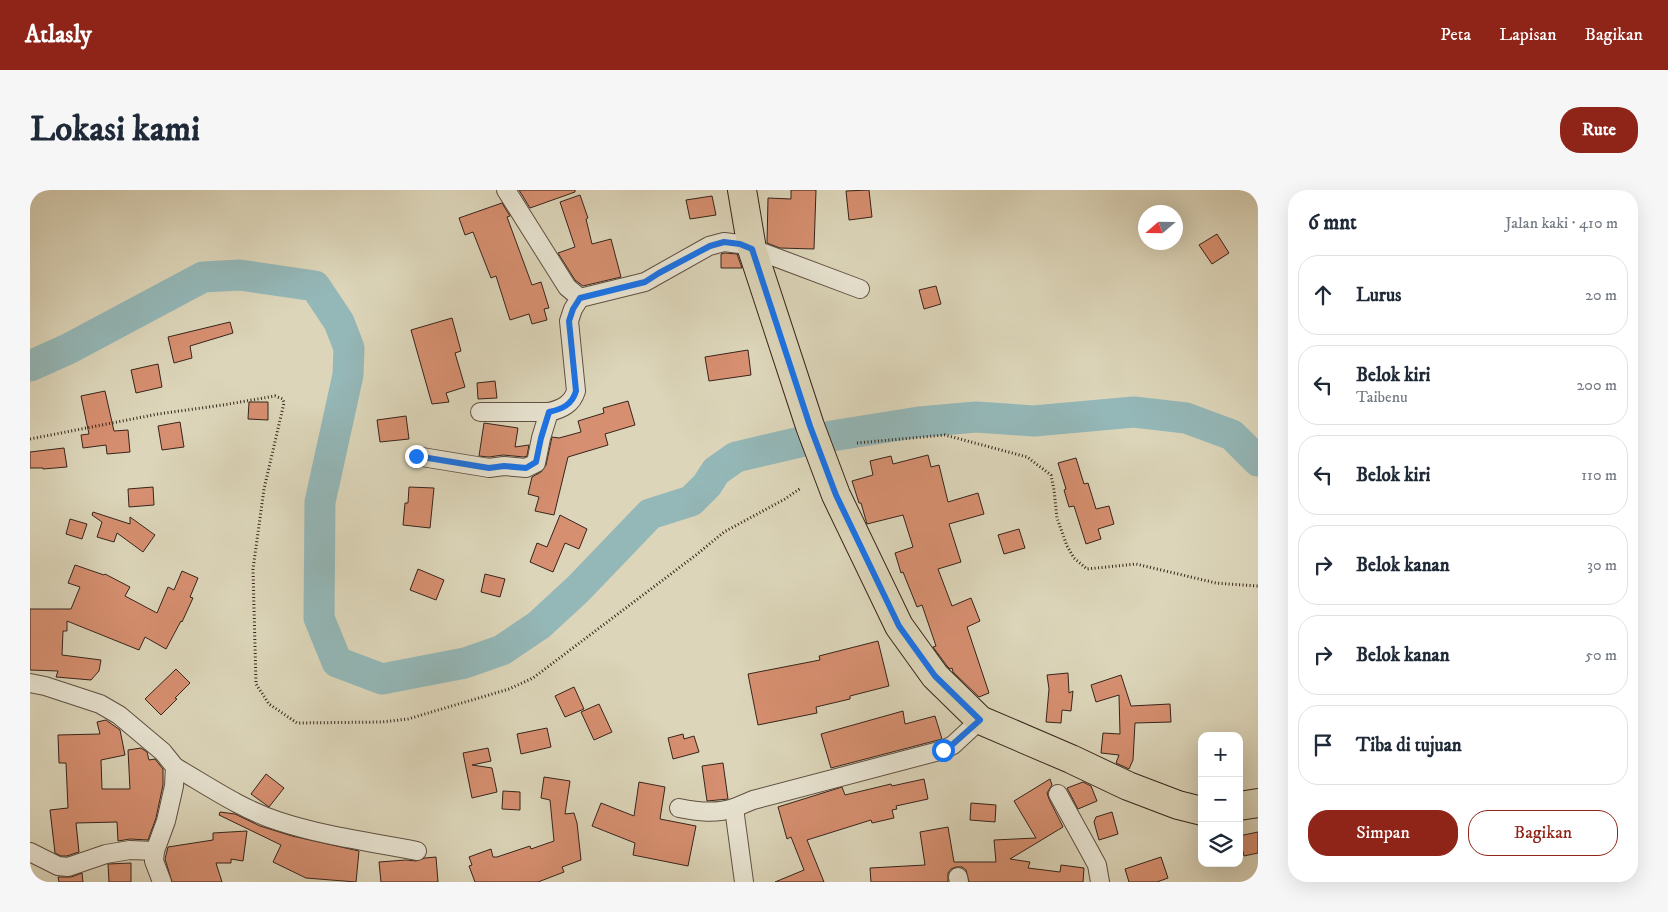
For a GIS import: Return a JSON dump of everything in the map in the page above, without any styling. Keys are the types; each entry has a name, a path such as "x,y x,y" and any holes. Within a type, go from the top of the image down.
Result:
{"main road":[{"path":"742,190 752,249 810,426 836,495 899,626 935,676 980,720 1128,786 1178,805 1198,809"},
{"path":"1243,806 1258,804"}],"street":[{"path":"506,190 567,287 580,298"},
{"path":"480,412 549,412 562,409 574,400 576,391 569,321 573,309 580,298 645,282 710,246 724,242 740,244 860,289"},
{"path":"416,456 489,468 504,466 526,468 536,462 549,412"},
{"path":"30,683 100,704 119,715 163,752 175,767 239,804 277,821 323,833 417,851"},
{"path":"679,808 692,811 723,812 753,800 943,750 953,744 980,720"},
{"path":"162,882 154,861 154,851 166,821 174,786 175,767"},
{"path":"1058,794 1094,858 1100,882"},
{"path":"734,808 744,882"},
{"path":"30,852 58,866 68,868 106,854 130,850 154,851"}],"path":[{"path":"30,440 158,414 275,396 283,399 284,403 264,489 253,569 256,684 269,704 297,723 382,722 408,719 509,689 525,682 533,678 724,532 785,499 801,488"},
{"path":"857,443 945,435 1027,457 1051,475 1057,518 1067,546 1074,558 1087,569 1136,564 1216,583 1258,586"}],"building":[{"path":"519,190 575,190 575,192 530,208"},
{"path":"791,190 816,190 814,249 780,248 767,243 768,198 791,199"},
{"path":"869,190 872,217 849,220 846,191"},
{"path":"580,195 588,218 586,219 592,244 611,239 621,277 583,286 575,280 558,253 575,247 560,202"},
{"path":"712,196 716,215 690,219 686,200"},
{"path":"502,203 510,216 507,217 532,285 541,282 549,308 544,309 547,320 532,324 529,314 510,320 496,276 491,278 473,232 465,235 459,218"},
{"path":"1217,234 1229,253 1212,264 1199,245"},
{"path":"721,254 737,254 742,268 721,268"},
{"path":"936,286 941,304 924,309 919,290"},
{"path":"452,318 461,351 455,353 465,387 446,393 449,402 432,404 411,330"},
{"path":"230,322 233,333 190,346 192,358 174,363 168,337"},
{"path":"748,350 751,375 709,381 705,357"},
{"path":"158,364 162,387 136,393 131,370"},
{"path":"495,381 497,398 478,399 477,383"},
{"path":"105,391 114,431 128,430 130,452 107,454 106,445 83,448 81,435 89,434 81,396"},
{"path":"628,401 635,425 605,434 608,445 568,457 554,515 535,511 539,497 528,494 532,477 541,472 546,465 552,437 559,438 581,432 578,421 604,413 603,408"},
{"path":"249,402 268,402 268,420 248,419"},
{"path":"406,416 409,439 380,442 377,420"},
{"path":"180,422 184,447 162,450 158,426"},
{"path":"484,423 518,428 515,447 529,445 527,456 479,456"},
{"path":"64,448 67,467 30,468 30,452"},
{"path":"928,455 931,467 939,465 948,502 978,493 984,514 949,524 961,562 938,569 952,606 971,598 980,621 967,627 989,693 979,697 953,672 952,668 950,669 947,666 933,647 936,646 922,605 917,607 903,572 901,573 895,553 913,547 903,515 867,524 852,481 873,475 870,461 891,456 893,464"},
{"path":"1076,458 1084,484 1088,483 1096,509 1109,506 1114,524 1098,529 1101,539 1086,544 1074,506 1069,507 1058,463"},
{"path":"153,487 154,505 129,507 128,489"},
{"path":"409,487 434,488 430,528 403,525 405,503 408,503"},
{"path":"93,512 130,524 130,517 155,535 143,552 117,533 114,542 97,537 102,522 92,515"},
{"path":"560,515 587,529 579,549 565,543 553,572 530,562 537,543 547,547"},
{"path":"70,519 87,524 82,539 66,534"},
{"path":"1019,529 1025,548 1004,554 998,535"},
{"path":"75,565 105,574 130,587 125,596 157,613 168,587 174,590 182,571 198,578 190,597 193,598 182,622 166,649 145,637 139,650 67,621 67,631 63,631 62,655 101,660 99,671 91,680 56,677 58,671 30,670 30,609 71,609 80,587 68,583"},
{"path":"418,569 444,580 436,600 410,590"},
{"path":"485,574 505,579 500,597 481,592"},
{"path":"878,641 889,686 850,696 850,699 816,707 817,713 758,725 748,674 820,660 819,656"},
{"path":"176,669 190,683 161,715 145,699"},
{"path":"1068,673 1069,693 1073,691 1071,711 1062,710 1061,723 1046,722 1049,689 1047,675"},
{"path":"1121,675 1131,706 1170,704 1171,722 1135,723 1133,760 1129,769 1116,763 1119,755 1101,753 1103,733 1120,734 1119,695 1096,702 1091,685"},
{"path":"574,687 584,709 565,717 555,696"},
{"path":"599,704 612,732 594,740 581,712"},
{"path":"903,711 905,724 935,716 942,739 831,768 821,734"},
{"path":"106,720 120,730 125,755 101,760 102,789 130,789 128,750 141,748 147,752 149,760 155,759 163,769 163,785 156,818 148,840 130,839 118,841 117,822 76,823 79,852 61,856 55,853 50,810 68,808 66,763 59,763 58,735 100,734 97,722"},
{"path":"547,728 551,747 521,754 517,734"},
{"path":"683,734 684,739 694,736 699,752 673,759 668,738"},
{"path":"488,748 491,761 472,765 492,768 497,792 472,798 463,753"},
{"path":"723,763 728,799 707,801 702,766"},
{"path":"266,774 284,788 269,807 251,794"},
{"path":"544,777 570,781 565,814 574,813 581,860 562,867 564,872 538,882 475,882 469,866 472,865 469,857 491,849 493,857 497,857 530,846 531,849 554,841 550,800 541,798"},
{"path":"924,779 928,799 896,806 897,809 892,810 894,818 872,823 871,820 807,840 824,882 775,882 804,870 791,837 787,839 778,807 842,787 845,795 891,784 892,786"},
{"path":"1050,779 1052,785 1047,793 1063,827 1010,859 1030,862 1028,868 1060,872 1061,865 1084,868 1083,882 969,882 966,870 962,867 956,867 948,873 948,882 871,882 870,868 925,865 920,832 948,827 954,862 996,862 994,840 1036,838 1014,801"},
{"path":"639,782 665,787 660,819 696,826 688,866 633,855 635,843 592,826 601,803 634,816"},
{"path":"1083,782 1091,786 1097,801 1078,809 1067,788"},
{"path":"503,791 520,792 520,810 502,809"},
{"path":"971,803 996,805 995,822 970,820"},
{"path":"220,812 235,814 260,826 292,836 359,851 356,882 306,878 273,862 281,845 219,815"},
{"path":"1112,812 1118,834 1099,840 1094,822 1096,817"},
{"path":"247,831 243,861 231,859 231,863 216,863 222,882 172,882 165,859 168,847 213,840 213,833"},
{"path":"1258,832 1258,853 1244,856 1243,835"},
{"path":"436,857 438,882 381,882 379,862 416,861"},
{"path":"1161,857 1168,878 1157,882 1129,882 1125,869"},
{"path":"131,863 131,882 109,882 108,864"},
{"path":"82,873 83,882 59,882 58,877 71,877"}],"waterway":[{"path":"30,366 68,349 203,277 240,275 315,286 339,322 349,348 348,375 320,502 319,618 337,662 382,679 465,663 502,650 539,625 578,589 650,514 691,501 707,485 716,471 736,457 813,439 919,422 976,417 1034,421 1134,412 1186,418 1232,435 1258,461"}],"route":[{"path":"416,456 489,468 504,466 526,468 536,462 549,412 562,409 574,400 576,391 569,321 573,309 580,298 645,282 710,246 724,242 740,244 752,249 810,426 836,495 899,626 935,676 980,720 953,744 943,750"}]}
